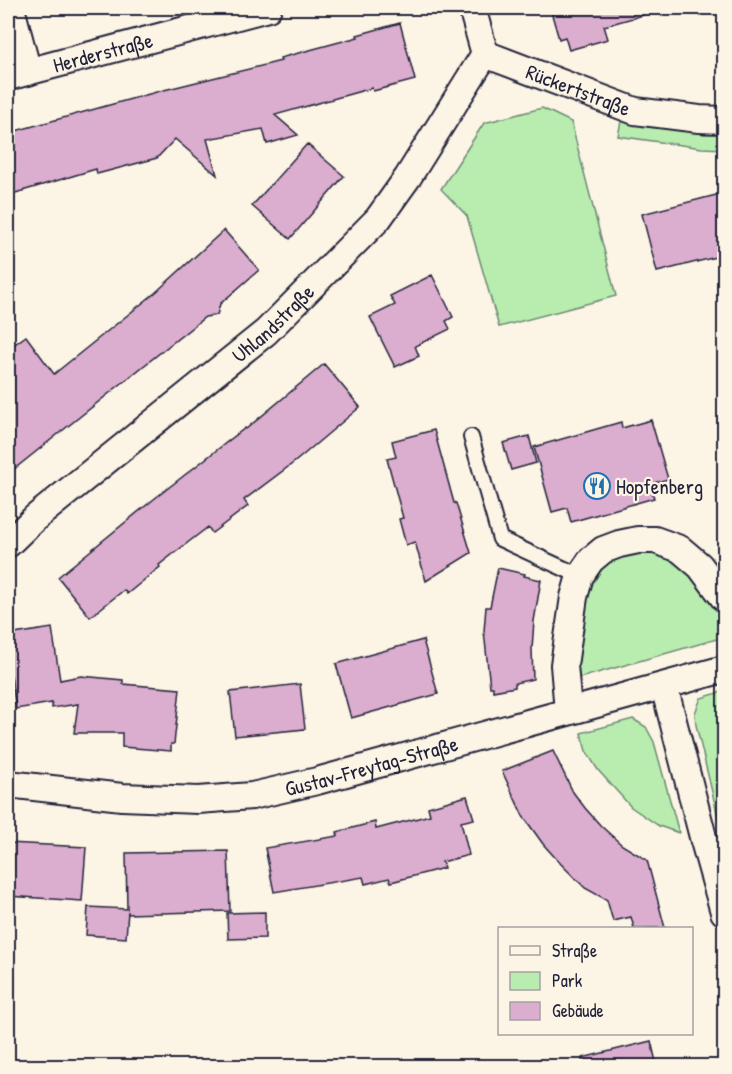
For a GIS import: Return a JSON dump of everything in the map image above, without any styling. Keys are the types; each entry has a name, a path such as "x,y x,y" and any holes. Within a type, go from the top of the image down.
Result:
{"street":[{"path":"11,8 18,75"},
{"name":"Herderstraße","path":"18,75 268,8"},
{"path":"472,8 485,54"},
{"name":"Rückertstraße","path":"485,54 635,111 699,120 724,120"},
{"name":"Uhlandstraße","path":"8,544 35,518 266,332 378,219 408,177 485,54"},
{"path":"568,711 564,669 574,597 580,576 591,560 603,550 639,540 655,540 680,549 700,566 724,598"},
{"name":"Gustav-Freytag-Straße","path":"8,784 122,797 198,800 252,796 328,778 724,669"},
{"path":"664,686 724,912"}],"lane":[{"path":"471,437 500,539 580,576"}],"green space":[{"path":"542,108 571,122 616,296 499,327 467,216 441,189 484,123"},
{"path":"621,121 704,134 724,134 724,149 618,136"},
{"path":"643,549 683,563 712,597 723,616 724,637 576,679 576,653 589,580 608,559"},
{"path":"724,691 724,816 719,821 695,713 701,698"},
{"path":"633,719 646,727 654,742 679,833 659,826 631,807 598,770 586,751 581,733"}],"building":[{"path":"550,8 646,8 647,14 604,26 608,39 569,50 565,37 559,39"},
{"path":"400,23 415,80 373,91 372,88 275,115 298,135 267,144 263,129 207,139 217,175 175,139 157,158 97,174 96,169 12,194 8,179 8,133 160,91 281,61 280,58"},
{"path":"307,144 344,176 290,239 252,206"},
{"path":"724,193 724,255 657,272 642,214"},
{"path":"224,230 259,270 220,304 217,315 205,317 8,474 8,349 26,336 54,374 155,293"},
{"path":"432,275 453,317 446,321 450,329 415,346 419,356 395,367 370,317 395,305 390,296"},
{"path":"324,364 360,407 296,461 244,500 248,506 212,533 208,527 159,565 160,567 127,594 124,590 90,617 58,577 154,499 246,429"},
{"path":"651,420 668,479 650,484 654,498 571,522 567,508 552,512 534,447 621,422 622,428"},
{"path":"434,430 454,503 456,503 471,553 426,581 415,542 406,545 399,519 403,518 387,459 396,457 392,441"},
{"path":"529,436 536,463 511,470 503,443"},
{"path":"498,568 541,580 534,621 533,679 515,683 515,687 493,691 493,687 490,687 484,631 486,607 490,607"},
{"path":"52,628 60,680 81,676 123,680 123,684 180,689 174,744 171,744 171,751 122,747 122,733 74,733 78,704 52,708 52,703 16,709 11,676 8,676 8,635"},
{"path":"423,640 438,694 351,718 336,664"},
{"path":"300,684 305,729 235,736 230,692"},
{"path":"553,751 573,792 585,808 622,845 647,860 665,927 634,927 631,917 613,921 607,900 585,888 543,844 523,816 502,771"},
{"path":"467,796 474,819 461,822 469,855 442,862 444,868 391,882 389,878 365,884 363,877 274,892 265,848 338,836 337,832 375,822 376,829 430,815 428,807"},
{"path":"8,843 86,847 82,901 8,896"},
{"path":"228,851 230,911 128,914 128,911 126,938 86,935 88,907 127,909 126,853"},
{"path":"265,912 265,938 228,939 227,913"},
{"path":"651,1041 657,1066 583,1066 582,1058"}],"place":[{"name":"Hopfenberg","path":"597,486"}]}
